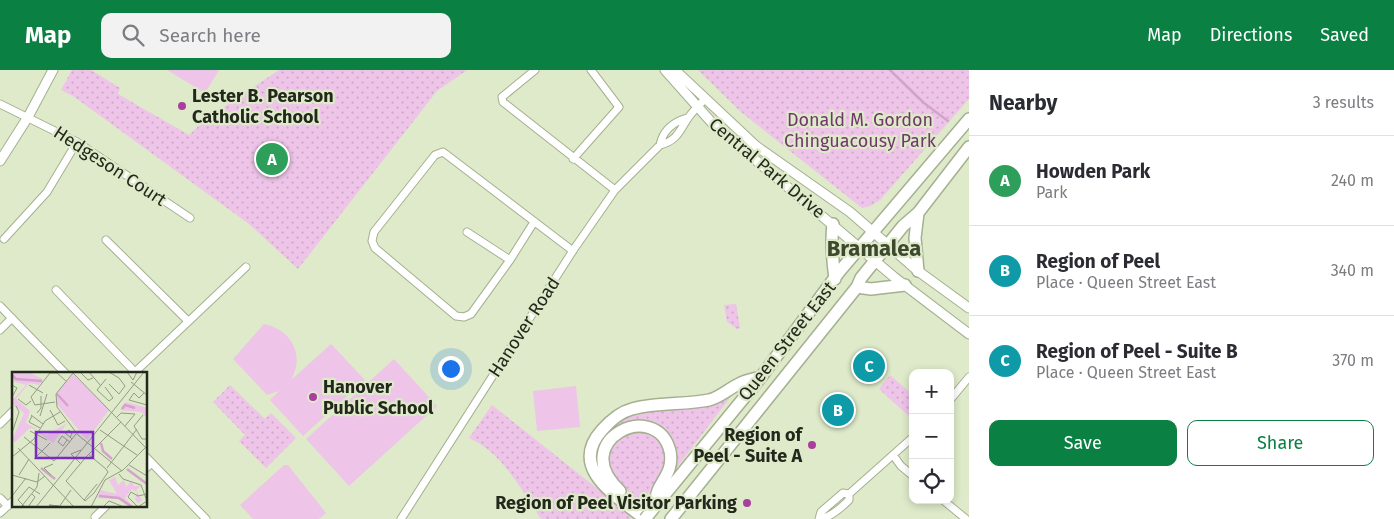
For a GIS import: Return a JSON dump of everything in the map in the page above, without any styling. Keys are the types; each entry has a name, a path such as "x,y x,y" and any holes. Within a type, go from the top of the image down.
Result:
{"main road":[{"name":"Queen Street East","path":"645,519 761,377 839,272 969,118"},
{"name":"Queen Street East","path":"672,518 857,287 875,261 918,213 969,147"},
{"path":"918,213 915,238 918,271"},
{"path":"833,224 831,239 834,253 835,279"},
{"path":"857,287 871,289 905,286"},
{"path":"645,519 601,483 592,471 590,455 599,433 624,411 648,406 710,400 726,393 739,384 761,377"},
{"path":"654,519 612,484 606,473 603,463 604,450 609,439 620,431 634,426 646,427 660,434 668,445 670,466 665,480 656,494 657,504"}],"street":[{"path":"0,161 28,117 52,70"},
{"path":"535,70 502,97 502,102 573,159 616,190"},
{"path":"573,159 618,107 591,70"},
{"name":"Central Park Drive","path":"665,70 728,137 905,286 969,334"},
{"name":"Central Park Drive","path":"675,70 756,146 850,212 918,271 969,308"},
{"name":"Hanover Road","path":"401,519 572,251 616,190 660,145 662,135 677,121 687,118 705,99"},
{"name":"Hedgeson Court","path":"0,104 77,142 190,218"},
{"path":"4,239 47,192 77,142"},
{"path":"534,222 510,260 471,314 464,317 456,316 375,248 372,240 374,232 435,155 443,152 572,251"},
{"path":"466,232 510,260"},
{"path":"106,240 188,322"},
{"path":"56,290 134,372 246,267"},
{"path":"0,306 64,372"},
{"path":"0,330 12,318"},
{"path":"954,395 969,377"},
{"path":"0,424 12,412"},
{"path":"820,519 821,512 843,493 849,494 909,441"},
{"path":"893,455 909,473"},
{"path":"148,462 204,519"},
{"path":"0,498 8,506"},
{"path":"0,514 12,502"},
{"path":"948,504 966,519"},
{"path":"95,517 106,506"}],"green space":[{"path":"72,70 91,70 120,88 118,94 189,135 206,119 279,70 467,70 437,91 298,269 249,224 73,96 61,90"},
{"path":"167,70 219,70 205,93"},
{"name":"Donald M. Gordon Chinguacousy Park","path":"698,70 969,70 969,99 880,200 862,208 741,112"},
{"path":"736,304 740,328 737,329 727,322 724,305"},
{"path":"264,324 282,332 293,345 297,362 291,380 331,344 365,380 303,436 270,400 279,391 267,395 233,359"},
{"path":"394,359 437,406 349,486 306,439"},
{"path":"890,375 909,392 909,416 879,389"},
{"path":"230,385 265,419 271,413 296,438 266,468 239,441 245,435 213,402"},
{"path":"576,386 580,427 537,431 533,391"},
{"path":"732,395 675,470 677,451 665,428 643,420 620,424 612,429 602,445 600,467 603,478 597,468 595,457 597,445 613,425 631,413 711,403"},
{"path":"492,405 632,516 630,519 541,519 510,473 492,453 469,438"},
{"path":"644,429 656,437 663,445 666,454 662,473 642,502 626,490 611,474 607,465 606,455 609,446 617,437"},
{"path":"284,465 288,465 326,513 319,519 253,519 240,505"}],"waterway":[{"path":"890,70 924,103 948,121"}],"place":[{"name":"Lester B. Pearson Catholic School","path":"182,106"},
{"name":"Howden Park","path":"272,159"},
{"name":"Region of Peel - Suite B","path":"869,366"},
{"name":"Hanover Public School","path":"313,397"},
{"name":"Region of Peel","path":"838,410"},
{"name":"Region of Peel - Suite A","path":"812,445"},
{"name":"Region of Peel Visitor Parking","path":"747,503"}],"district":[{"name":"Bramalea","path":"874,248"}]}
